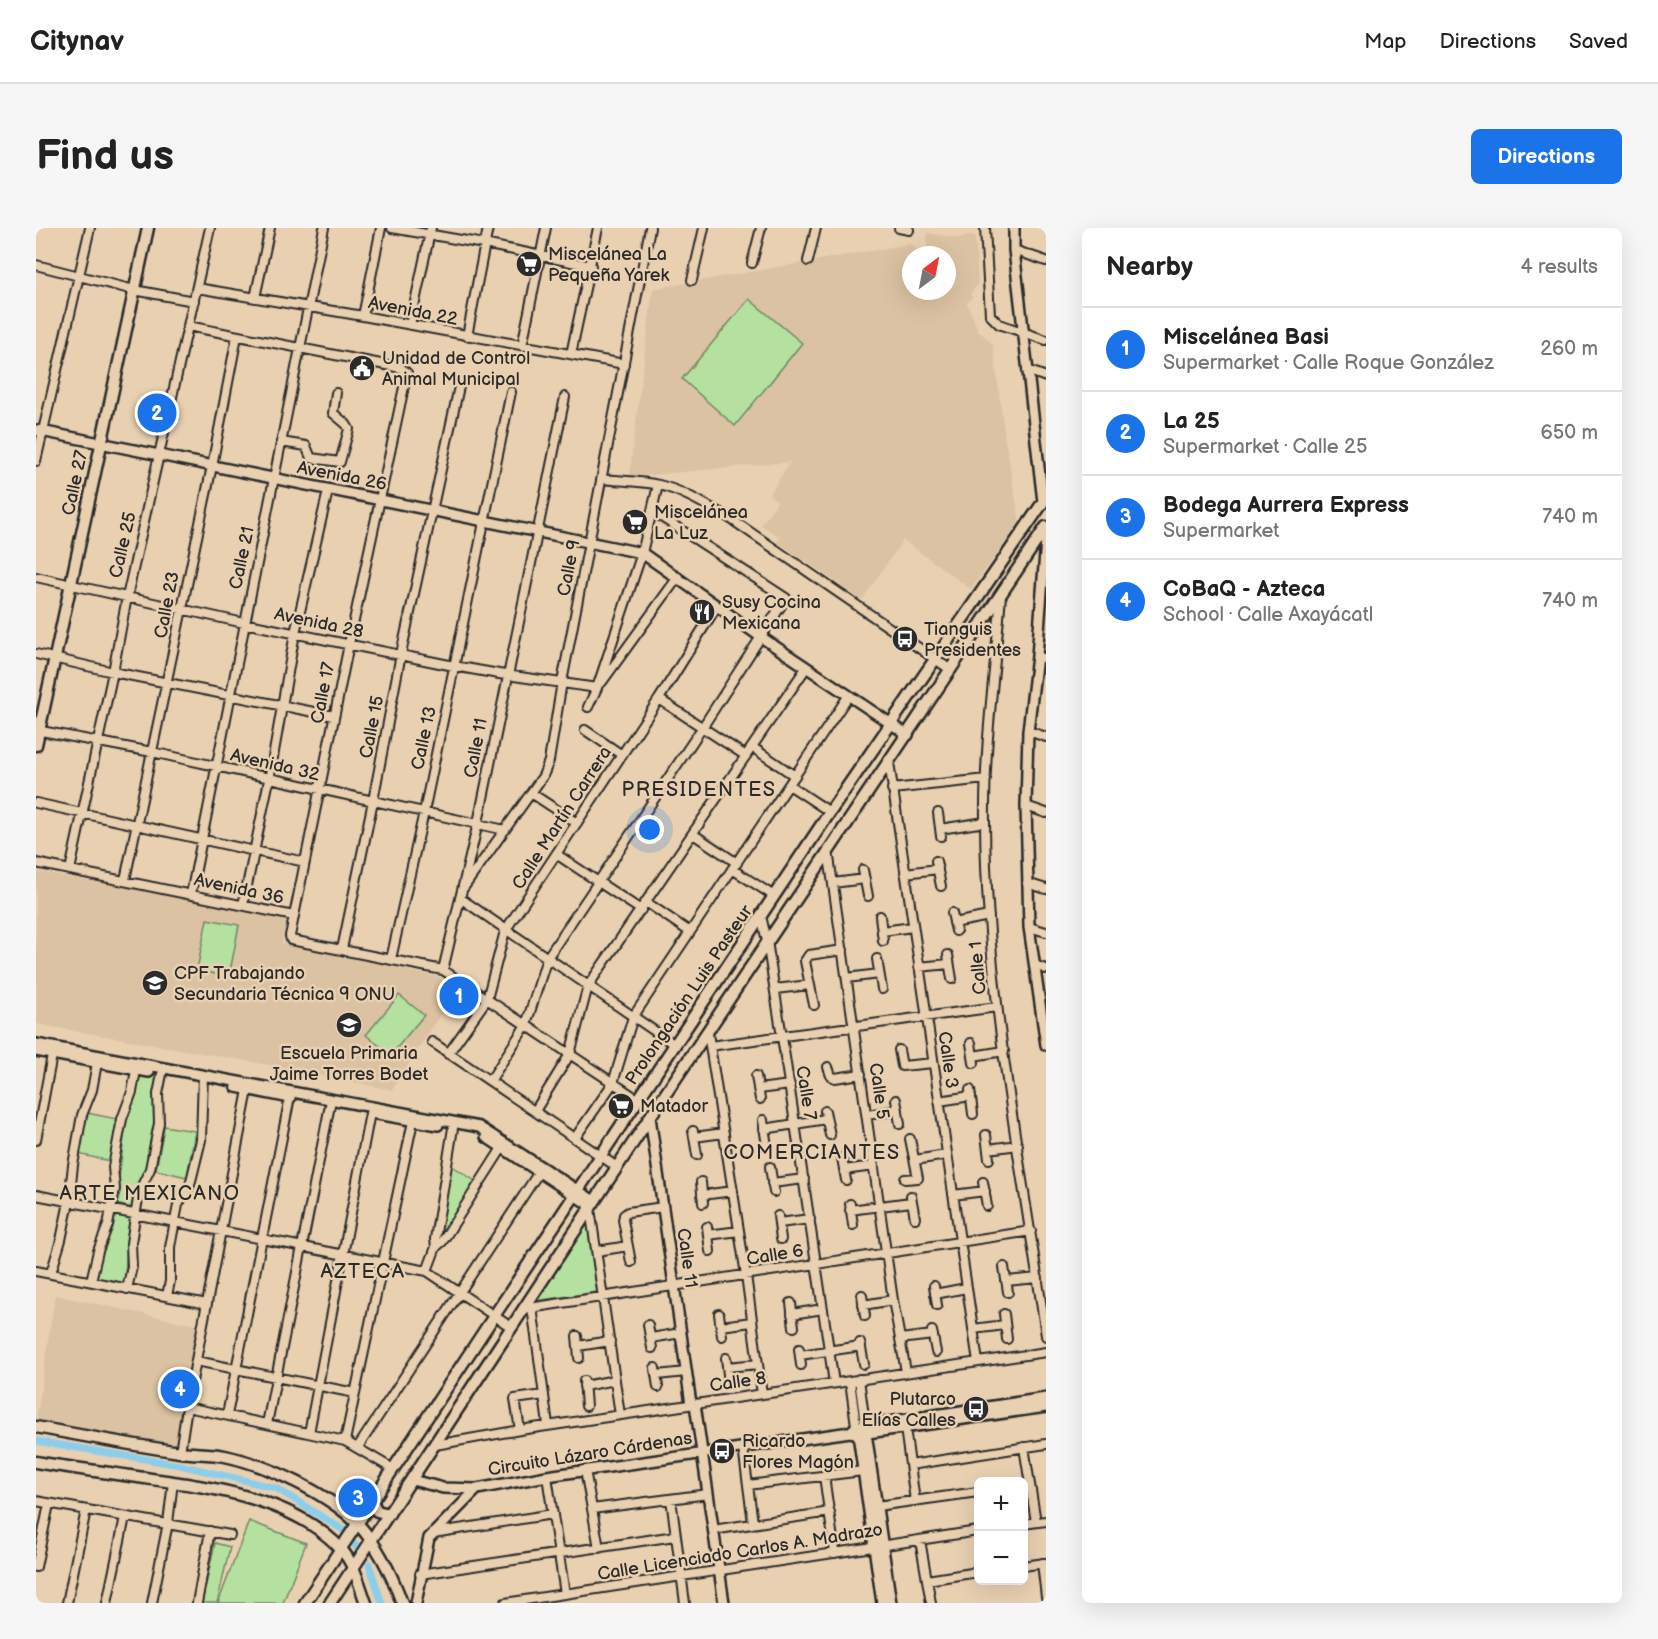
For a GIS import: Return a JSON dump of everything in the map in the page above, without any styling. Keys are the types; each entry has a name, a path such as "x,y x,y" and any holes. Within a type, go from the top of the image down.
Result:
{"main road":[{"name":"Calle 27","path":"36,745 41,696 55,658 148,228"},
{"name":"Prolongación Luis Pasteur","path":"305,1603 830,812 1045,500"},
{"name":"Prolongación Luis Pasteur","path":"330,1603 511,1328 528,1308 592,1205 767,941 908,735 1046,527"},
{"path":"36,1427 180,1452 222,1456 274,1472 322,1497 357,1524 392,1576 402,1603"},
{"path":"36,1462 173,1482 233,1493 277,1506 322,1534 341,1549 354,1568 366,1603"},
{"path":"372,1502 377,1511 390,1514"}],"street":[{"path":"36,461 39,431 90,228"},
{"name":"Calle 25","path":"70,870 127,597 210,228"},
{"path":"255,298 270,228"},
{"name":"Calle 21","path":"191,894 324,228"},
{"path":"363,316 381,228"},
{"path":"392,228 431,231 591,266"},
{"path":"467,336 488,228"},
{"path":"522,346 546,228"},
{"path":"571,354 598,228"},
{"name":"Calle 9","path":"461,894 543,776 549,761 562,682 650,228"},
{"path":"692,280 704,228"},
{"path":"752,263 761,228"},
{"path":"808,261 816,228"},
{"path":"899,228 909,230"},
{"path":"985,228 990,315 999,324 1046,340"},
{"path":"1014,228 1014,250 1027,370 1045,500"},
{"path":"410,326 431,231"},
{"path":"1014,250 1046,261"},
{"path":"36,265 134,290 194,301"},
{"name":"Avenida 22","path":"197,288 624,364"},
{"path":"188,326 299,350"},
{"name":"Calle 23","path":"125,880 237,336"},
{"name":"Calle 17","path":"294,916 378,501 406,378 406,371 401,368 299,350"},
{"path":"1027,370 1046,377"},
{"name":"Calle 15","path":"342,949 401,654 460,382"},
{"name":"Calle 13","path":"391,959 424,812 511,392"},
{"path":"281,442 306,446 312,458 340,462 349,429 333,413 336,393"},
{"name":"Calle 11","path":"443,970 478,823 565,397"},
{"name":"Avenida 26","path":"39,431 642,553"},
{"path":"602,479 658,485 685,494 731,519 951,670"},
{"path":"588,708 597,688 642,553 658,485"},
{"path":"243,904 269,780 295,633 328,490"},
{"path":"490,1081 526,1025 547,958 702,728 786,598 652,512"},
{"path":"1046,540 1042,657 1028,731 1026,806 1029,927 1046,1045"},
{"path":"642,553 761,638 908,735"},
{"name":"Avenida 28","path":"36,577 454,666 597,688"},
{"path":"597,688 678,577"},
{"name":"Calle 1","path":"1001,595 986,779 985,822 989,916 997,1007 1046,1336"},
{"name":"Calle Martín Carrera","path":"448,1054 487,999 506,931 717,606"},
{"path":"36,654 113,672 334,716"},
{"path":"535,1112 570,1054 588,986 806,668"},
{"path":"575,1138 613,1083 633,1017 849,695"},
{"path":"658,699 746,756"},
{"path":"585,730 622,755"},
{"name":"Avenida 32","path":"37,731 152,752 269,780 505,830"},
{"path":"1028,731 1046,737"},
{"path":"752,747 795,776"},
{"name":"Calle 3","path":"889,762 978,1362"},
{"path":"892,789 986,779"},
{"path":"789,785 830,812"},
{"path":"531,793 577,823"},
{"path":"36,803 304,862"},
{"path":"1026,806 1046,813"},
{"path":"938,813 941,832 985,822"},
{"path":"693,834 774,896"},
{"name":"Calle 5","path":"828,850 893,1300 906,1372"},
{"path":"556,854 598,882 690,932"},
{"name":"Avenida 36","path":"36,863 294,916 291,940 443,970"},
{"path":"905,873 937,865 941,886"},
{"path":"833,883 864,874 868,896"},
{"path":"1027,883 1046,889"},
{"path":"461,894 506,931 675,1045"},
{"path":"952,913 955,927 989,916"},
{"name":"Calle 7","path":"761,916 775,989 834,1383"},
{"path":"880,916 883,940"},
{"path":"882,931 913,927"},
{"path":"1029,927 1046,932"},
{"path":"814,1005 806,958 809,955 843,950"},
{"path":"877,959 882,988"},
{"path":"919,967 949,959 952,979"},
{"path":"1034,965 1046,969"},
{"path":"443,970 639,1100"},
{"path":"847,978 879,974"},
{"path":"775,989 810,985"},
{"path":"710,1046 997,1007"},
{"path":"708,1033 762,1394"},
{"path":"432,1042 617,1167"},
{"path":"971,1043 973,1060 1004,1052"},
{"path":"36,1044 97,1063 202,1078 248,1090 482,1134 539,1172 577,1193"},
{"path":"899,1050 902,1066 933,1063"},
{"path":"36,1051 53,1051 479,1127 592,1205 620,1415"},
{"path":"36,1140 53,1051"},
{"path":"51,1273 62,1240 82,1115 92,1090 97,1063"},
{"path":"91,1281 98,1251 108,1225 115,1189 113,1167 122,1119 132,1092 137,1067"},
{"path":"828,1067 831,1076 835,1078 861,1074"},
{"path":"128,1288 132,1267 131,1243 139,1192 150,1169 159,1123 158,1094 162,1074"},
{"path":"756,1076 760,1099"},
{"path":"167,1296 178,1205 189,1185 201,1140 202,1078"},
{"path":"758,1089 790,1085"},
{"path":"180,1452 248,1090"},
{"path":"939,1101 971,1093 973,1114"},
{"path":"228,1415 290,1097"},
{"path":"896,1100 900,1124"},
{"path":"267,1424 330,1105"},
{"path":"867,1115 898,1110"},
{"path":"309,1433 370,1113"},
{"path":"764,1130 826,1115 830,1135"},
{"name":"Calle 11","path":"650,1117 686,1372 702,1454 724,1603"},
{"path":"763,1120 767,1146"},
{"path":"345,1441 413,1121"},
{"path":"427,1271 436,1247 435,1239 453,1128"},
{"path":"697,1155 694,1134 724,1133"},
{"path":"986,1135 989,1159"},
{"path":"905,1179 918,1178 910,1139"},
{"path":"988,1149 1018,1145"},
{"path":"436,1247 442,1242 502,1148"},
{"path":"915,1160 946,1155"},
{"path":"842,1158 846,1180"},
{"path":"844,1170 874,1166"},
{"path":"770,1167 774,1192"},
{"path":"358,1447 539,1172"},
{"path":"772,1183 804,1179"},
{"path":"701,1182 703,1199 733,1191"},
{"path":"953,1195 984,1186 987,1206"},
{"path":"36,1195 427,1271 511,1328"},
{"path":"853,1225 850,1207 881,1206 911,1199 915,1218"},
{"path":"631,1263 624,1215 627,1212 663,1207"},
{"path":"781,1239 778,1219 810,1219"},
{"path":"710,1251 708,1231 739,1231"},
{"name":"Calle 6","path":"528,1308 1031,1231"},
{"path":"597,1251 628,1246"},
{"path":"1004,1267 1008,1292"},
{"path":"36,1271 207,1304"},
{"path":"1006,1281 1038,1278"},
{"path":"937,1305 935,1290 966,1288"},
{"path":"862,1295 865,1316"},
{"path":"863,1305 893,1300"},
{"path":"791,1303 794,1327"},
{"path":"528,1308 548,1425"},
{"path":"792,1314 823,1309"},
{"path":"719,1314 722,1336"},
{"path":"1004,1314 1007,1339"},
{"path":"721,1326 752,1322"},
{"path":"648,1325 652,1348"},
{"path":"973,1329 1005,1325"},
{"path":"900,1340 932,1332 936,1352"},
{"path":"651,1338 681,1333"},
{"path":"577,1336 579,1358"},
{"path":"579,1346 610,1341"},
{"path":"801,1365 800,1352 830,1350 860,1344 864,1364"},
{"name":"Calle 8","path":"435,1445 548,1425 1046,1352"},
{"path":"726,1358 729,1383"},
{"path":"196,1361 355,1393"},
{"path":"727,1367 758,1364"},
{"path":"658,1387 656,1371 686,1372"},
{"path":"586,1406 584,1384 615,1380"},
{"path":"855,1380 863,1471 891,1603"},
{"path":"520,1430 515,1400 544,1395"},
{"name":"Circuito Lázaro Cárdenas","path":"412,1480 443,1488 477,1489 585,1470 859,1430 1046,1398"},
{"path":"187,1407 345,1441 393,1469"},
{"name":"Circuito Lázaro Cárdenas","path":"859,1430 905,1428 1046,1407"},
{"path":"905,1428 915,1501"},
{"path":"859,1430 877,1506 882,1603"},
{"path":"910,1465 1046,1444"},
{"path":"1024,1447 1026,1477"},
{"path":"742,1448 753,1523"},
{"path":"585,1470 599,1548"},
{"path":"748,1485 863,1471"},
{"path":"547,1476 565,1594"},
{"path":"824,1476 835,1553"},
{"path":"152,1603 168,1523 173,1482"},
{"name":"Circuito Lázaro Cárdenas","path":"416,1603 429,1538 477,1489"},
{"path":"1028,1489 1036,1522"},
{"path":"877,1506 974,1493"},
{"path":"592,1509 708,1494"},
{"path":"671,1499 685,1603"},
{"path":"36,1502 230,1535"},
{"path":"36,1567 49,1503"},
{"path":"68,1603 86,1510"},
{"path":"713,1530 830,1512"},
{"path":"432,1533 553,1514"},
{"path":"107,1603 125,1517"},
{"path":"1028,1523 1046,1521"},
{"path":"197,1603 210,1531"},
{"name":"Calle Licenciado Carlos A. Madrazo","path":"505,1603 974,1532"},
{"path":"420,1574 675,1536"},
{"path":"920,1540 931,1603"},
{"path":"1028,1565 1044,1563 1046,1597"},
{"path":"927,1580 974,1573"},
{"path":"1039,1603 1046,1602"}],"shaded area":[{"path":"928,233 958,238 975,235 978,284 967,303 978,330 993,344 1005,439 1020,523 971,589 903,540 862,600 777,542 780,537 761,525 778,501 769,495 790,462 629,477 653,289 910,244 912,246 902,246 902,300 956,300 956,246 927,246"},
{"name":"CPF Trabajando Secundaria Técnica 9 ONU","path":"36,871 287,918 282,943 438,977 457,988 392,1090 258,1063 36,1024"},
{"path":"55,1295 200,1326 175,1447 36,1421"}],"green space":[{"path":"749,299 802,343 735,426 682,379"},
{"path":"207,919 239,925 229,977 197,970"},
{"path":"399,995 424,1015 391,1055 366,1035"},
{"path":"139,1074 158,1076 154,1096 155,1122 146,1167 136,1188 133,1208 116,1204 126,1120 136,1096"},
{"path":"87,1113 117,1119 110,1161 78,1154"},
{"path":"164,1126 195,1131 187,1177 156,1170"},
{"path":"448,1163 478,1183 440,1242 436,1240"},
{"path":"114,1213 132,1217 127,1242 124,1284 95,1278"},
{"path":"587,1221 597,1292 534,1301"},
{"path":"249,1521 306,1543 283,1603 218,1603"},
{"path":"215,1543 230,1547 217,1603 202,1603"}],"waterway":[{"path":"36,1441 180,1465 276,1488 343,1530"},
{"path":"353,1542 357,1548"},
{"path":"369,1564 382,1603"}],"place":[{"name":"Miscelánea La Pequeña Yarek","path":"529,264"},
{"name":"Unidad de Control Animal Municipal","path":"362,368"},
{"name":"La 25","path":"157,413"},
{"name":"Miscelánea La Luz","path":"635,522"},
{"name":"Susy Cocina Mexicana","path":"702,612"},
{"name":"Tianguis Presidentes","path":"905,639"},
{"name":"CPF Trabajando Secundaria Técnica 9 ONU","path":"155,983"},
{"name":"Miscelánea Basi","path":"459,996"},
{"name":"Escuela Primaria Jaime Torres Bodet","path":"349,1025"},
{"name":"Matador","path":"621,1106"},
{"name":"CoBaQ - Azteca","path":"180,1389"},
{"name":"Plutarco Elías Calles","path":"976,1409"},
{"name":"Ricardo Flores Magón","path":"722,1451"},
{"name":"Bodega Aurrera Express","path":"358,1498"}],"district":[{"name":"PRESIDENTES","path":"699,790"},
{"name":"COMERCIANTES","path":"812,1153"},
{"name":"ARTE MEXICANO","path":"150,1194"},
{"name":"AZTECA","path":"363,1272"}]}
